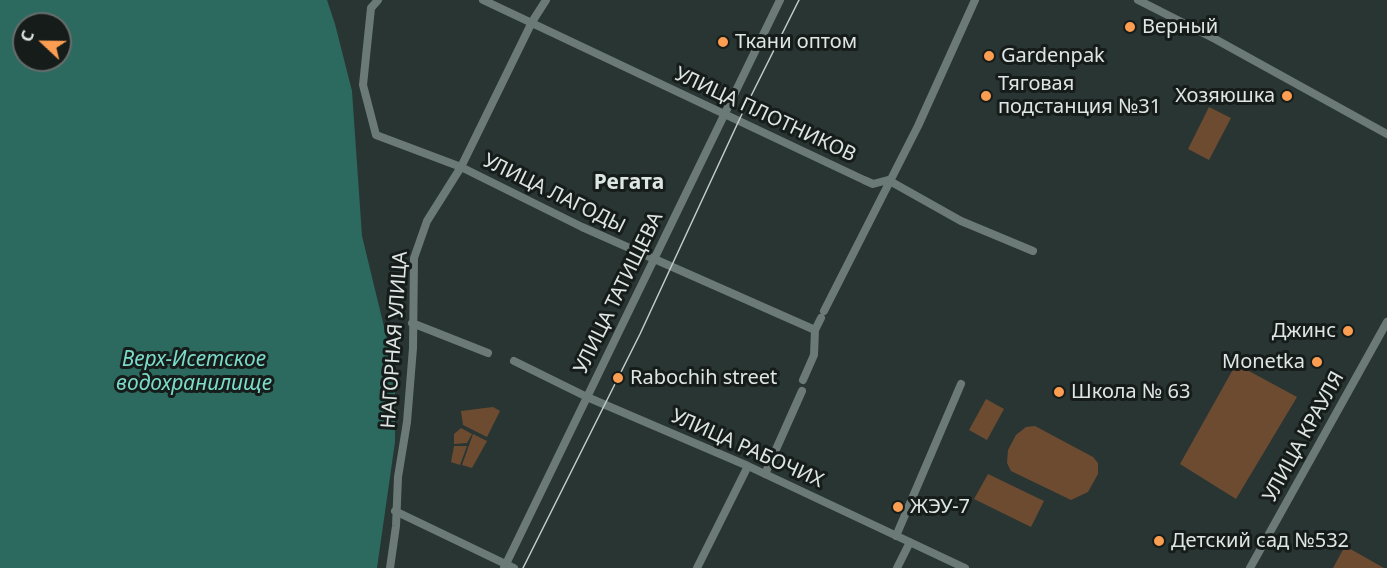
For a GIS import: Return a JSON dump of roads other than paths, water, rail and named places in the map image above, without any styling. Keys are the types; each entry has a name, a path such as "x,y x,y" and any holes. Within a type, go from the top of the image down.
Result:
{"street":[{"name":"УЛИЦА ЛАГОДЫ","path":"378,0 371,8 363,86 376,135 461,167 654,260 815,330"},
{"name":"УЛИЦА ПЛОТНИКОВ","path":"483,0 532,21 873,184 888,180 961,221 1033,251"},
{"name":"НАГОРНАЯ УЛИЦА","path":"390,568 407,422 414,258 427,221 461,167 532,21 546,0"},
{"name":"УЛИЦА ТАТИЩЕВА","path":"508,567 587,398 780,0"},
{"path":"803,380 814,355 815,330 822,314 888,180 918,126 975,0"},
{"path":"1138,0 1215,39 1387,134"},
{"name":"УЛИЦА КРАУЛЯ","path":"1250,568 1387,322"},
{"path":"412,323 488,353"},
{"name":"УЛИЦА РАБОЧИХ","path":"514,361 587,398 748,466 965,568"},
{"path":"896,536 961,384"},
{"path":"765,474 802,391"},
{"path":"697,568 748,466"},
{"path":"395,511 508,567"},
{"path":"897,568 910,542"}],"water":[{"name":"Верх-Исетское водохранилище","path":"0,0 327,0 352,91 362,236 387,339 395,389 395,442 377,568 0,568"}],"tram line":[{"path":"523,568 640,334 741,116 799,0"}],"place":[{"name":"Верный","path":"1130,27"},
{"name":"Ткани оптом","path":"723,42"},
{"name":"Gardenpak","path":"989,56"},
{"name":"Тяговая подстанция №31","path":"986,96"},
{"name":"Хозяюшка","path":"1287,96"},
{"name":"Джинс","path":"1348,331"},
{"name":"Monetka","path":"1317,362"},
{"name":"Rabochih street","path":"618,378"},
{"name":"Школа № 63","path":"1059,392"},
{"name":"ЖЭУ-7","path":"898,507"},
{"name":"Детский сад №532","path":"1159,541"}],"district":[{"name":"Регата","path":"629,183"}]}
